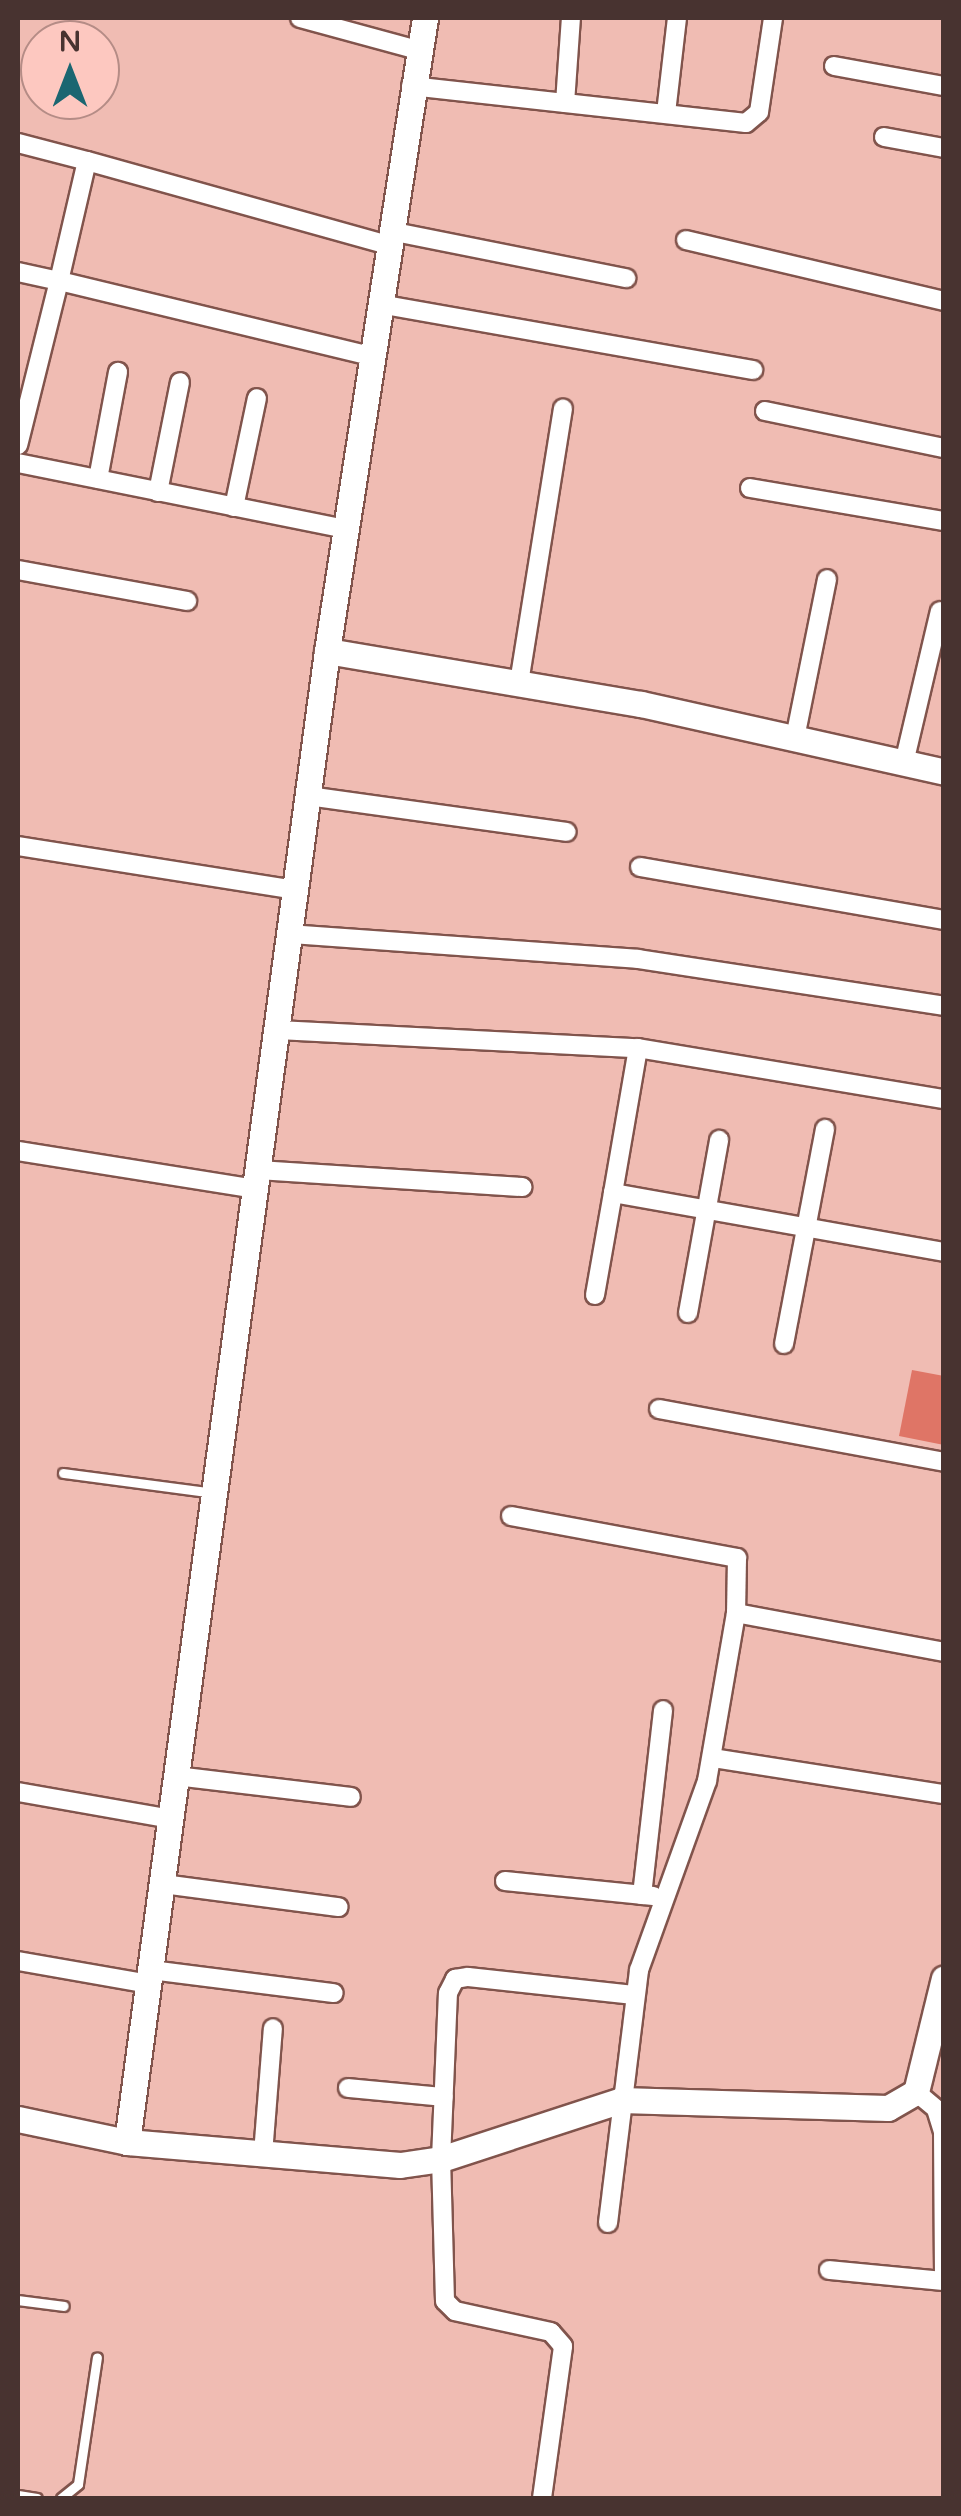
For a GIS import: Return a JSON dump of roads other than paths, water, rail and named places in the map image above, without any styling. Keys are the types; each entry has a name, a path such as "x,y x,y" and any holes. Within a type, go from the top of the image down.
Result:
{"street":[{"path":"300,18 418,50"},
{"path":"127,2142 327,651 411,86 425,18"},
{"path":"565,102 571,18"},
{"path":"666,114 677,18"},
{"path":"411,86 746,123 759,112 772,18"},
{"path":"834,66 944,86"},
{"path":"884,137 944,148"},
{"path":"18,143 389,238 626,278"},
{"path":"18,445 87,161"},
{"path":"686,240 944,302"},
{"path":"18,272 370,356"},
{"path":"379,304 753,370"},
{"path":"98,479 118,372"},
{"path":"158,492 180,382"},
{"path":"234,507 257,398"},
{"path":"519,683 563,408"},
{"path":"765,411 944,448"},
{"path":"18,463 345,530"},
{"path":"750,488 944,521"},
{"path":"18,570 187,601"},
{"path":"795,738 826,579"},
{"path":"904,763 935,666 940,611"},
{"path":"327,651 519,683 944,772"},
{"path":"308,796 567,832"},
{"path":"18,846 296,890"},
{"path":"640,867 944,920"},
{"path":"290,934 638,959 944,1006"},
{"path":"277,1030 638,1048 944,1099"},
{"path":"595,1295 638,1048"},
{"path":"784,1344 825,1130"},
{"path":"688,1313 719,1140"},
{"path":"18,1152 257,1179 522,1187"},
{"path":"613,1193 944,1252"},
{"path":"659,1409 944,1462"},
{"path":"511,1516 737,1558 736,1613 713,1758 634,1995 608,2223"},
{"path":"736,1613 944,1652"},
{"path":"642,1895 663,1710"},
{"path":"713,1758 944,1794"},
{"path":"176,1776 351,1797"},
{"path":"18,1792 171,1819"},
{"path":"505,1881 664,1897"},
{"path":"163,1884 338,1907"},
{"path":"18,1961 334,1993"},
{"path":"18,2119 127,2142 400,2165 441,2159 621,2100 888,2108 916,2092 944,1978"},
{"path":"542,2498 563,2346 551,2332 449,2308 441,2159 448,1993 455,1979 634,1995"},
{"path":"263,2154 273,2028"},
{"path":"348,2088 444,2097"},
{"path":"916,2092 936,2109 942,2132 944,2272"},
{"path":"829,2270 944,2281"}],"lane":[{"path":"63,1472 214,1492"},
{"path":"18,2300 64,2306"},
{"path":"61,2498 78,2484 97,2357"},
{"path":"18,2495 37,2498"}]}
